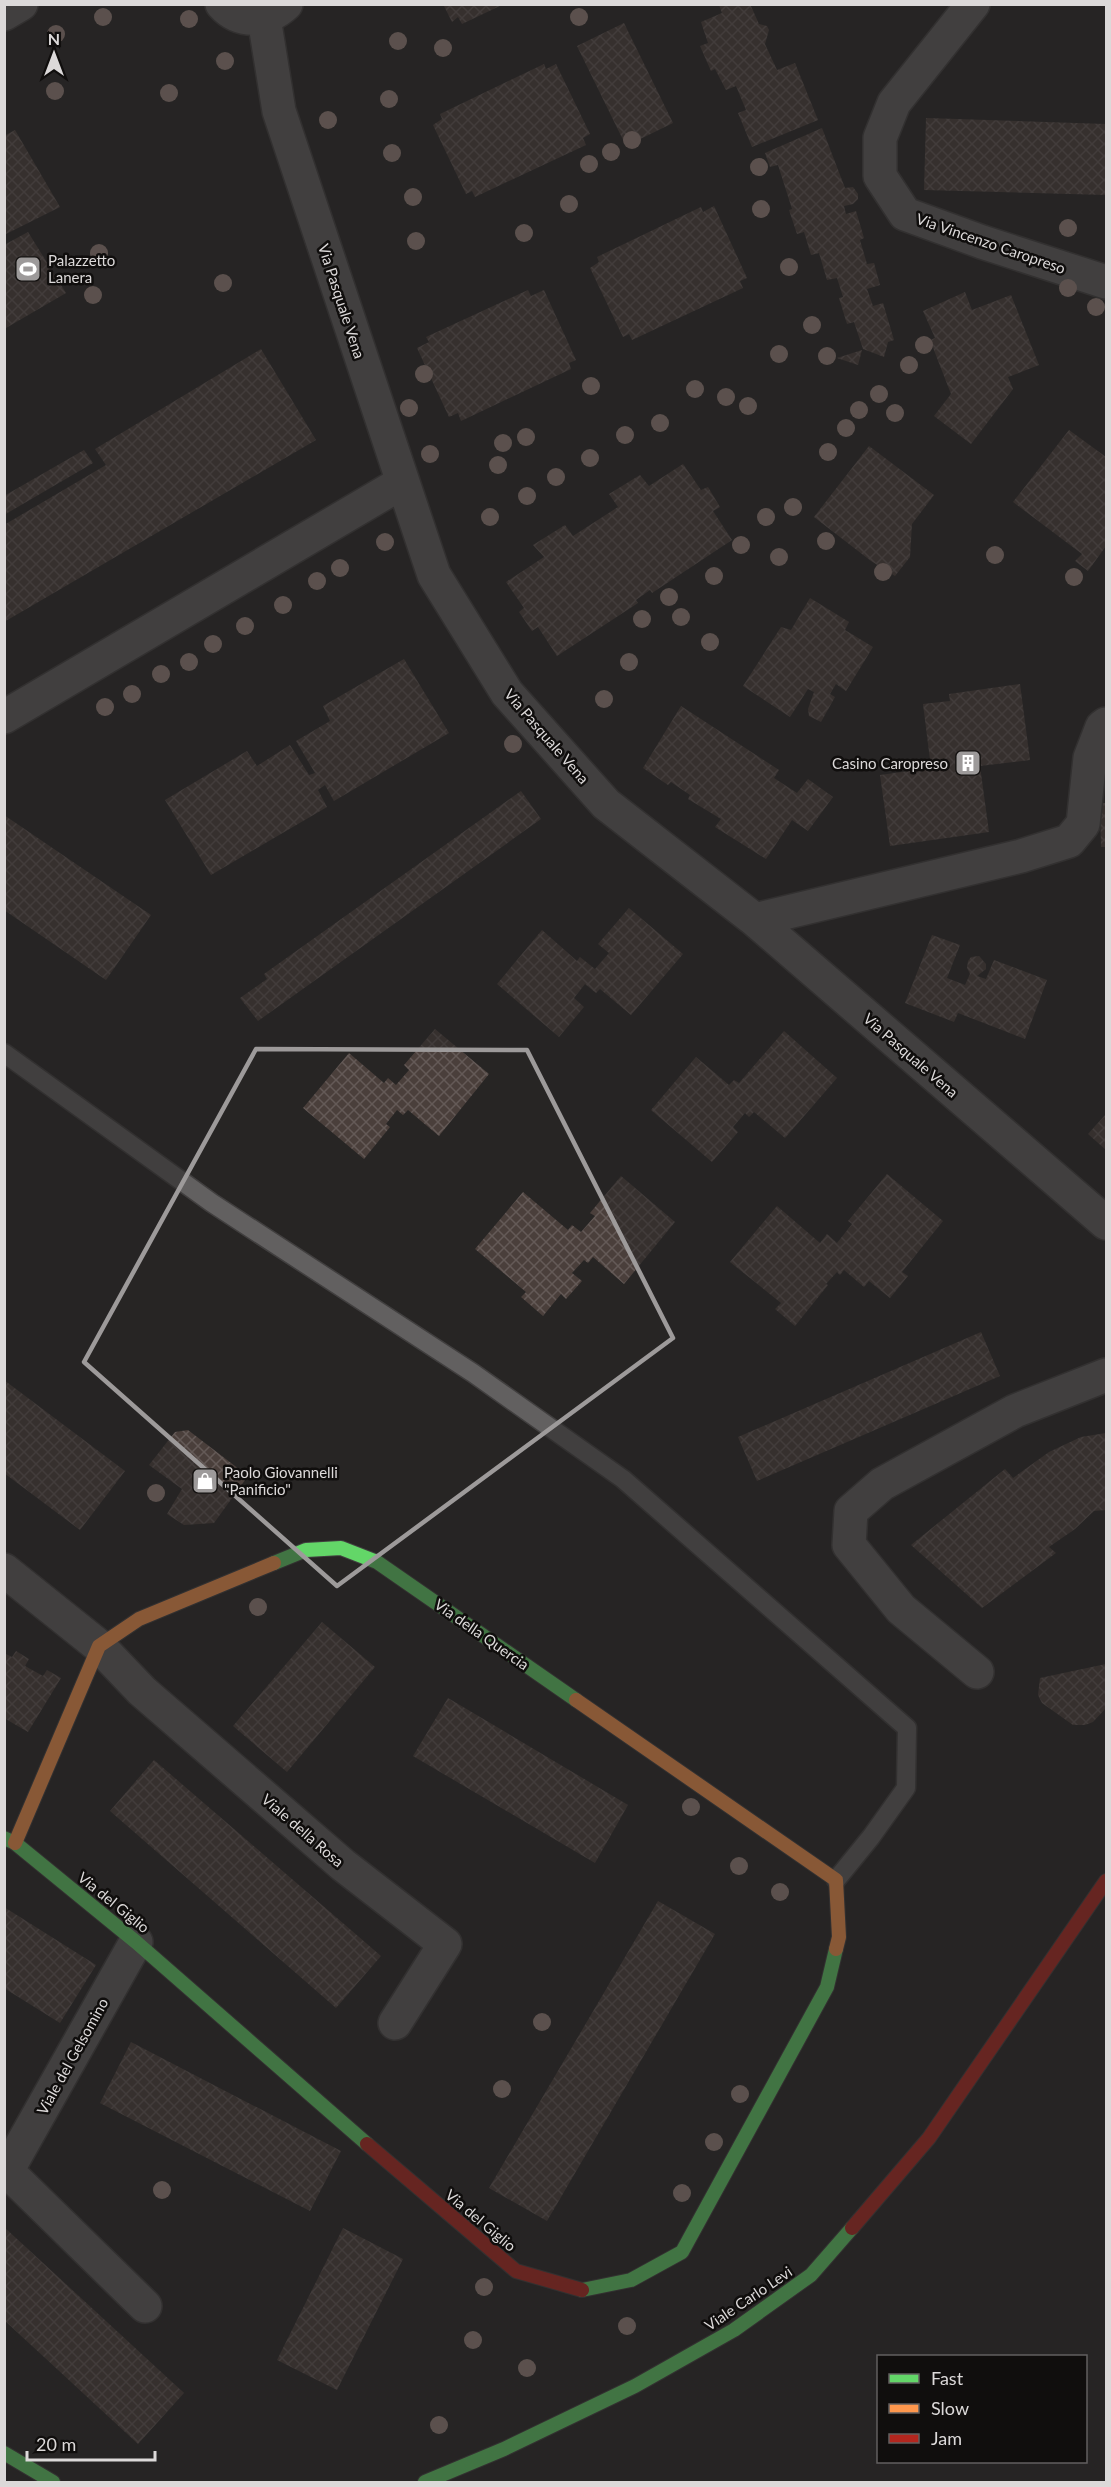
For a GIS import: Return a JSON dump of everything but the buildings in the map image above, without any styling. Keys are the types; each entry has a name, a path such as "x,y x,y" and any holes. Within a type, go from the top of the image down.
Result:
{"street":[{"path":"4,14 21,4"},
{"name":"Via Pasquale Vena","path":"222,4 235,15 249,19 275,11 279,111 434,575 507,693 606,804 755,920 1107,1224"},
{"name":"Via Vincenzo Caropreso","path":"973,4 894,103 880,138 880,176 905,214 982,242 1107,282"},
{"path":"4,717 403,482"},
{"path":"755,920 1021,856 1070,841 1083,824 1090,758 1102,727 1107,724"},
{"path":"977,1672 900,1609 849,1545 851,1511 882,1484 1015,1411 1107,1375"},
{"name":"Via della Quercia","path":"99,1646 139,1619 306,1550 341,1548 377,1562 836,1880"},
{"path":"4,1570 99,1646 10,1840"},
{"name":"Viale della Rosa","path":"99,1646 142,1690 343,1865 445,1944 395,2023"},
{"name":"Via del Giglio","path":"10,1840 136,1942 372,2149 516,2271 584,2291 631,2280 682,2252 827,1987 839,1936 836,1880"},
{"name":"Viale Carlo Levi","path":"425,2482 504,2449 635,2386 734,2330 811,2275 929,2138 1107,1881"},
{"name":"Viale del Gelsomino","path":"136,1942 6,2169 145,2306"},
{"path":"4,2453 53,2482"}],"lane":[{"path":"4,1053 212,1203 473,1373 623,1479 907,1728 906,1788 871,1837 836,1880"}],"highlighted area":[{"path":"256,1049 527,1050 673,1338 337,1586 84,1362"}],"traffic: fast":[{"path":"274,1563 306,1550 341,1548 377,1562 576,1700"},
{"path":"4,1838 15,1843 136,1942 367,2144"},
{"path":"582,2290 631,2280 682,2252 827,1987 836,1949"},
{"path":"425,2482 504,2449 635,2386 734,2330 811,2275 852,2228"},
{"path":"4,2453 53,2482"}],"traffic: slow":[{"path":"15,1843 99,1646 139,1619 274,1563"},
{"path":"576,1700 836,1880 839,1937 836,1949"}],"traffic: jam":[{"path":"852,2228 929,2138 1106,1881"},
{"path":"367,2144 516,2271 582,2290"}],"place":[{"name":"Palazzetto Lanera","path":"28,269"},
{"name":"Casino Caropreso","path":"968,763"},
{"name":"Paolo Giovannelli \"Panificio\"","path":"205,1481"}]}
